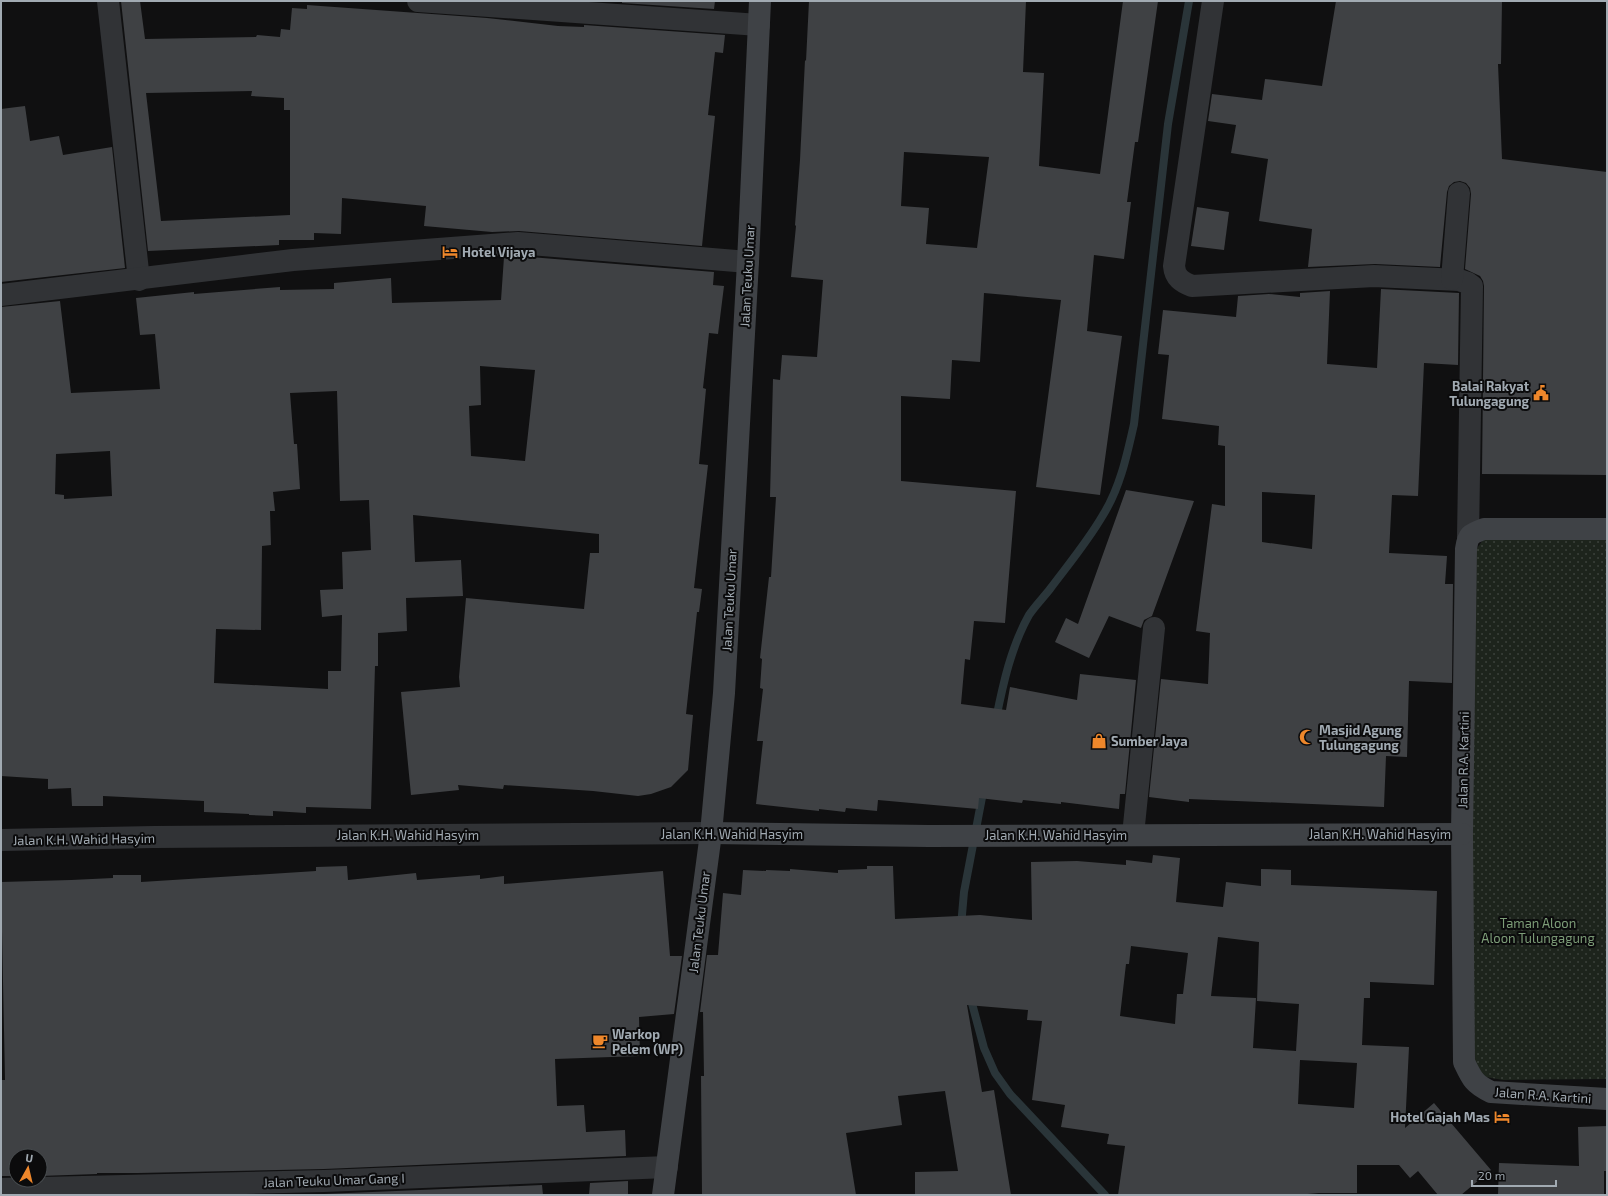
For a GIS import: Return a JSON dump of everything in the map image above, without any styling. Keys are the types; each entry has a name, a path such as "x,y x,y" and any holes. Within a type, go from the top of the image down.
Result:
{"street":[{"path":"108,1 139,280"},
{"path":"418,1 759,25"},
{"name":"Jalan Teuku Umar","path":"663,1195 668,1167 711,833 724,693 748,262 760,1"},
{"path":"1213,1 1174,272 1183,283 1192,286 1374,276 1452,279 1464,281 1472,286 1468,538"},
{"path":"1452,279 1459,193"},
{"path":"1,295 139,280 293,260 518,243 748,262"},
{"path":"1468,538 1474,532 1484,530 1607,529"},
{"name":"Jalan R.A. Kartini","path":"1468,538 1466,549 1462,834 1464,1062 1470,1075 1479,1087 1492,1092 1607,1099"},
{"path":"1133,835 1154,628"},
{"name":"Jalan K.H. Wahid Hasyim","path":"1,840 154,837 711,833 930,836 1462,834"},
{"name":"Jalan Teuku Umar Gang I","path":"1,1189 324,1181 668,1167"}],"green space":[{"name":"Taman Aloon Aloon Tulungagung","path":"1491,538 1607,540 1607,1079 1503,1080 1486,1077 1476,1068 1468,1054 1475,551 1483,540"}],"building":[{"path":"121,1 140,1 145,39 256,37 257,35 280,37 281,29 290,30 292,8 307,9 307,5 487,18 558,26 584,27 584,25 725,35 723,53 715,52 708,115 715,116 702,246 519,231 492,232 424,226 426,206 342,198 341,234 314,233 314,240 279,240 279,245 148,251","holes":["252,91 251,96 284,98 284,110 290,110 290,215 161,221 146,93"]},
{"path":"622,1 715,1 714,9 622,3"},
{"path":"809,1 1026,1 1023,72 1044,73 1039,166 1100,174 1123,1 1158,1 1138,142 1135,142 1127,202 1131,202 1124,259 1094,255 1087,331 1122,336 1100,495 1036,487 1061,300 984,293 980,362 952,360 950,399 901,396 901,481 1016,491 1005,623 974,621 970,660 965,659 961,704 1006,710 1010,687 1077,700 1080,674 1136,680 1125,794 1120,794 1119,809 1061,802 1061,804 1023,800 1022,803 979,798 978,809 878,800 877,811 846,808 845,812 819,809 819,811 756,804 763,741 757,741 763,689 760,688 762,659 760,658 769,577 771,577 776,497 770,497 773,379 780,380 782,355 817,357 823,280 791,277 796,226 805,60 806,61","holes":["904,152 989,157 977,248 926,244 929,208 901,206"]},
{"path":"1336,1 1502,1 1501,64 1498,64 1502,159 1607,172 1607,475 1482,474 1484,286 1480,276 1465,269 1471,194 1470,188 1466,183 1460,181 1454,182 1449,186 1447,192 1440,267 1375,264 1308,267 1312,229 1259,221 1268,159 1231,153 1236,125 1208,121 1212,94 1262,100 1265,79 1322,86"},
{"path":"25,106 30,141 59,136 63,155 112,147 125,268 1,282 1,109"},
{"path":"1197,207 1229,212 1224,250 1191,246"},
{"path":"518,256 714,272 713,285 724,286 718,334 709,333 703,388 706,389 699,464 708,465 694,588 702,589 699,612 697,612 686,714 693,715 688,770 671,787 651,794 638,796 593,791 504,785 503,789 458,785 459,790 411,795 401,692 460,687 459,677 466,598 584,609 590,553 599,553 599,534 413,515 415,562 461,560 463,596 406,598 407,631 378,633 378,666 375,666 371,809 306,807 306,813 273,811 273,816 249,815 204,812 204,801 103,796 103,806 72,806 71,788 48,789 48,779 1,776 1,307 60,301 71,393 160,389 155,334 140,335 136,298 194,292 194,294 280,287 280,290 334,289 334,283 391,278 392,303 501,300 504,257","holes":["480,366 535,370 525,461 471,456 469,406 481,405","337,391 340,501 369,500 371,550 342,552 343,589 320,590 322,617 342,615 341,671 328,671 328,689 214,683 216,629 261,630 262,546 271,545 270,511 275,511 273,492 300,489 297,444 294,444 290,393","110,451 112,496 64,499 64,495 55,494 56,454"]},
{"path":"1381,289 1459,293 1458,365 1424,363 1418,496 1392,495 1389,553 1447,556 1445,584 1453,584 1452,683 1409,681 1407,757 1386,756 1384,807 1189,799 1189,802 1149,797 1161,679 1208,684 1210,633 1196,631 1212,504 1225,506 1225,446 1218,445 1219,426 1162,419 1169,355 1158,354 1163,310 1236,317 1238,296 1269,294 1300,297 1300,293 1330,291 1327,364 1377,368","holes":["1262,492 1315,495 1312,549 1262,542"]},
{"path":"1126,490 1194,501 1152,616 1144,620 1141,628 1109,616 1089,658 1055,642 1066,618 1078,624"},
{"path":"1153,855 1180,858 1176,902 1223,907 1226,882 1261,886 1261,869 1291,870 1291,885 1437,891 1434,985 1370,982 1370,998 1364,998 1362,1045 1409,1047 1405,1128 1434,1103 1491,1170 1461,1195 1438,1195 1418,1171 1410,1178 1399,1165 1357,1165 1357,1193 1319,1193 1296,1195 1118,1195 1125,1146 1107,1144 1109,1134 1061,1127 1065,1105 1032,1100 1042,1021 1027,1020 1028,1010 967,1005 982,1092 994,1090 1011,1195 915,1195 915,1172 958,1171 945,1091 898,1096 902,1125 846,1133 856,1195 702,1195 701,1076 704,1076 703,1012 700,1012 707,955 718,955 723,893 741,895 743,870 790,871 790,869 838,873 838,870 867,869 867,866 893,866 895,919 980,915 1032,920 1031,862 1077,861 1126,865 1126,860 1152,863","holes":["1218,937 1259,942 1257,1001 1299,1004 1296,1051 1253,1048 1256,998 1211,996","1131,946 1188,953 1183,994 1177,994 1175,1024 1120,1016 1126,964 1129,964","1300,1060 1357,1063 1354,1108 1298,1104"]},
{"path":"347,866 348,880 416,873 417,880 480,875 480,879 504,876 504,884 663,871 670,956 682,956 674,1014 639,1017 640,1056 555,1059 557,1106 584,1105 586,1132 625,1130 626,1156 324,1169 97,1173 48,1176 48,1148 8,1148 8,1176 1,1176 2,1080 5,1080 1,882 113,878 113,875 141,875 141,882 316,871 316,867"},
{"path":"1607,1126 1607,1171 1604,1171 1604,1195 1498,1195 1499,1163 1579,1166 1578,1127"},
{"path":"628,1181 628,1195 589,1195 590,1183"},
{"path":"542,1185 543,1195 264,1195 324,1194"}],"waterway":[{"path":"996,719 1008,666 1023,627 1031,612 1071,562 1097,525 1114,494 1126,459 1134,424 1168,124 1189,1"},
{"path":"961,926 964,892 984,787"},
{"path":"970,996 984,1048 995,1073 1010,1094 1105,1195"}],"place":[{"name":"Hotel Vijaya","path":"450,252"},
{"name":"Balai Rakyat Tulungagung","path":"1541,393"},
{"name":"Masjid Agung Tulungagung","path":"1307,737"},
{"name":"Sumber Jaya","path":"1099,741"},
{"name":"Warkop Pelem (WP)","path":"600,1041"},
{"name":"Hotel Gajah Mas","path":"1502,1117"}]}
